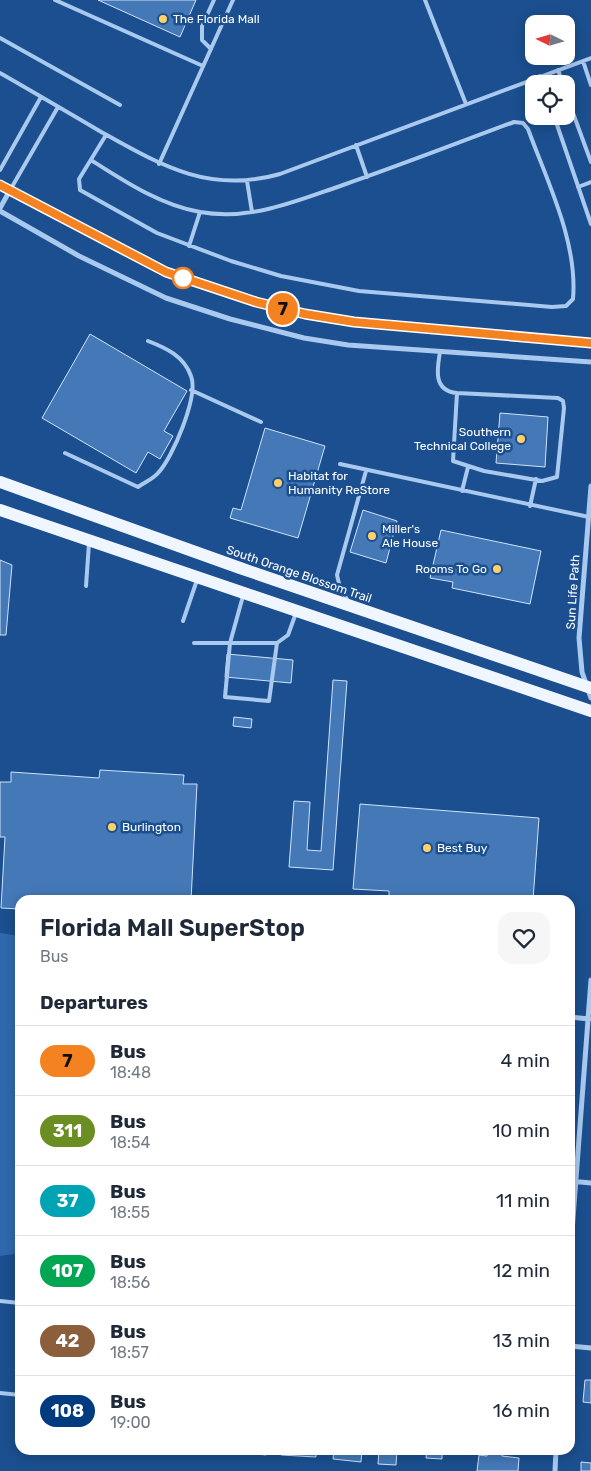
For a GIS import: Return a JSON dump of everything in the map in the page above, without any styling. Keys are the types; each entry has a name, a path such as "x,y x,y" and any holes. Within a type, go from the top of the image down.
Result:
{"main road":[{"name":"South Orange Blossom Trail","path":"0,482 352,607 588,687"},
{"path":"0,510 591,711"}],"street":[{"path":"0,185 9,192 166,272 256,302 305,314 354,322 591,343"},
{"path":"9,192 0,210 80,256 157,293 230,320 328,342 591,362"},
{"name":"Sun Life Path","path":"591,486 590,518 579,638 591,698"},
{"path":"575,1162 590,1019 591,980"},
{"path":"575,1018 590,1019"},
{"path":"575,1181 591,1183"},
{"path":"575,1346 591,1348"},
{"path":"555,1471 556,1455"}],"lane":[{"path":"55,0 203,66"},
{"path":"211,49 202,40 201,31 214,0"},
{"path":"159,164 234,0"},
{"path":"425,0 466,104"},
{"path":"0,38 120,105"},
{"path":"543,75 591,58"},
{"path":"583,61 591,86"},
{"path":"558,70 559,75"},
{"path":"0,73 159,164 206,178 247,180 280,174 525,82"},
{"path":"0,170 41,97"},
{"path":"9,192 58,107"},
{"path":"575,118 591,162"},
{"path":"90,160 162,200 200,212 225,214 252,212 285,206 366,178 514,122 523,123 528,129 571,250 574,292 571,303 566,306 552,307 344,289 282,276 189,246 143,227 82,192 78,183 90,160 106,135"},
{"path":"557,125 591,224"},
{"path":"356,145 366,178"},
{"path":"247,180 252,212"},
{"path":"578,187 591,182"},
{"path":"189,246 200,212"},
{"path":"65,453 138,487 158,473 175,445 191,403 192,377 175,352 148,341"},
{"path":"440,352 437,372 439,383 446,390 457,393 558,398 563,401 564,408 557,477 542,480 468,467 453,461 457,393"},
{"path":"191,390 261,422"},
{"path":"340,464 590,518"},
{"path":"462,491 468,467"},
{"path":"352,607 340,588 337,575 366,471"},
{"path":"530,506 536,479"},
{"path":"86,586 89,540"},
{"path":"183,621 198,578"},
{"path":"243,594 230,643 225,697 269,701 277,643"},
{"path":"194,643 277,643 288,635 296,612"},
{"path":"0,1301 15,1302"},
{"path":"0,1393 15,1394"}],"shaded area":[{"path":"0,933 15,935 15,1254 0,1256"}],"building":[{"name":"The Florida Mall","path":"98,0 196,0 180,37"},
{"path":"90,334 187,391 164,431 173,436 160,459 148,452 136,473 42,418"},
{"path":"500,413 548,417 545,467 496,463"},
{"path":"265,428 325,446 298,538 230,518 233,508 241,510"},
{"path":"363,510 397,521 386,563 350,552"},
{"path":"441,530 541,551 530,604 452,588 453,582 430,578"},
{"path":"0,560 12,565 6,635 0,635"},
{"path":"227,654 293,660 291,683 225,677"},
{"path":"333,680 347,681 333,870 289,867 294,801 310,802 307,850 321,851"},
{"path":"234,717 252,719 251,728 233,726"},
{"path":"100,770 184,775 183,784 197,784 191,895 15,895 15,909 1,908 5,837 0,837 0,782 11,782 11,772 99,778"},
{"path":"360,804 539,818 533,895 389,895 389,891 353,889"},
{"path":"585,1380 591,1380 591,1403 583,1402"},
{"path":"281,1455 316,1455 316,1457"},
{"path":"333,1455 362,1455 361,1462 333,1459"},
{"path":"379,1455 397,1455 396,1465 378,1464"},
{"path":"426,1455 442,1455 442,1459 426,1458"},
{"path":"479,1455 502,1455 519,1458 518,1471 477,1471"},
{"path":"581,1462 591,1463 591,1471 581,1471"}],"bus line":[{"name":"7","path":"0,185 9,192 166,272 256,302 305,314 354,322 591,343"}],"place":[{"name":"The Florida Mall","path":"163,19"},
{"name":"Southern Technical College","path":"521,439"},
{"name":"Habitat for Humanity ReStore","path":"278,483"},
{"name":"Miller's Ale House","path":"372,536"},
{"name":"Rooms To Go","path":"497,569"},
{"name":"Burlington","path":"112,827"},
{"name":"Best Buy","path":"427,848"}]}
